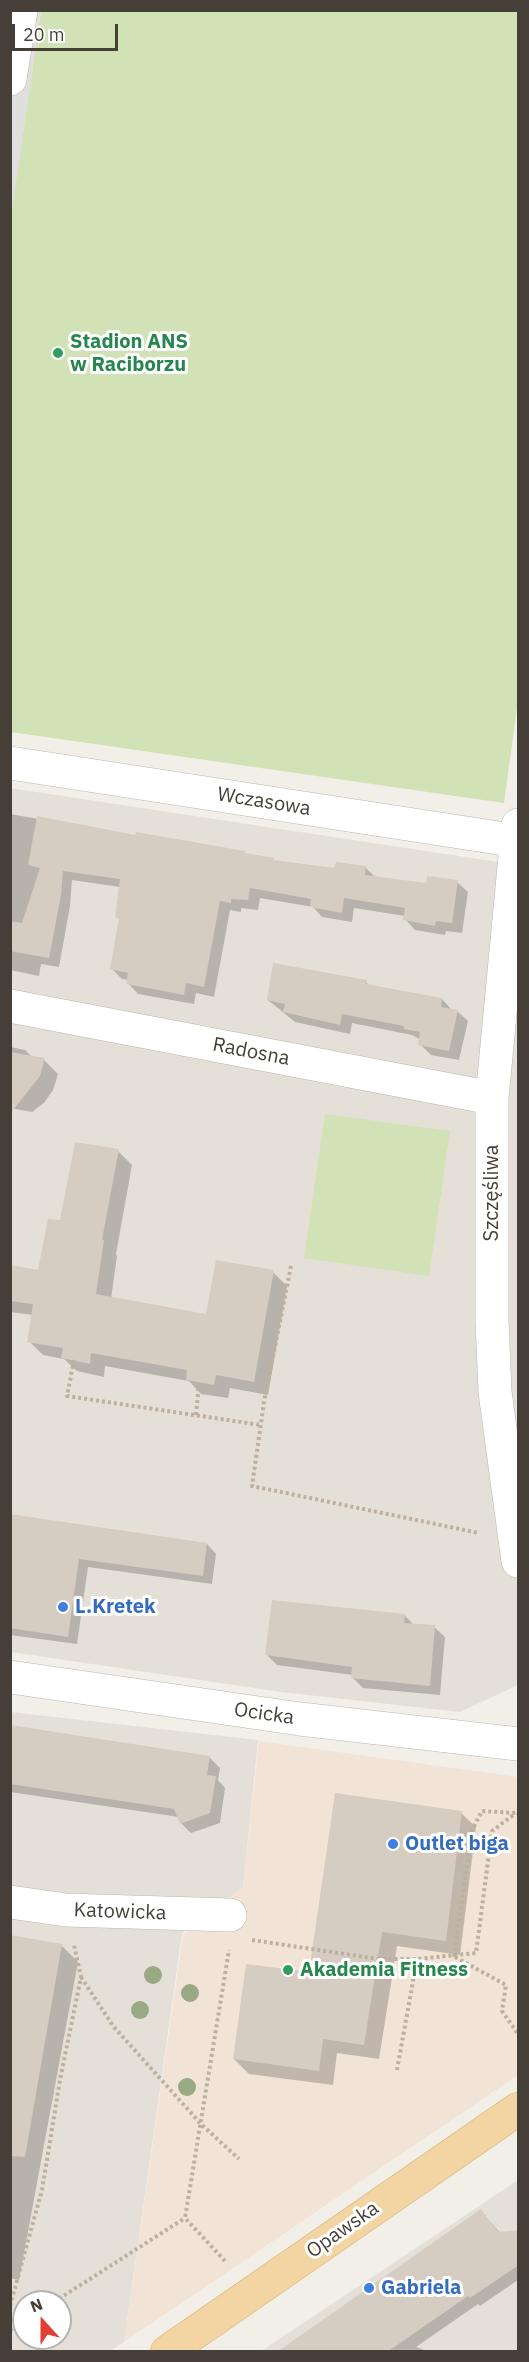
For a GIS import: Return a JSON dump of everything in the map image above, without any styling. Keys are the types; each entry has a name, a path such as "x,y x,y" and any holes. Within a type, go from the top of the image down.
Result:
{"main road":[{"name":"Opawska","path":"167,2352 519,2109"}],"street":[{"path":"10,79 21,10"},
{"name":"Wczasowa","path":"10,763 518,836"},
{"name":"Szczęśliwa","path":"517,1550 495,1392 492,1321 492,1098 518,836"},
{"name":"Radosna","path":"10,1006 492,1098"},
{"name":"Ocicka","path":"10,1677 300,1719 519,1744"},
{"name":"Katowicka","path":"10,1902 235,1927"}],"path":[{"path":"291,1266 252,1486 517,1550"},
{"path":"74,1360 67,1396 261,1425"},
{"path":"196,1415 200,1383"},
{"path":"454,1957 472,1830 482,1811 518,1813"},
{"path":"235,1927 378,1959 454,1957 476,1953 492,1831 518,1813"},
{"path":"66,1910 81,1977 113,2026 201,2124 239,2159"},
{"path":"72,2290 185,2218 229,1948"},
{"path":"454,1957 506,1985 502,2011 519,2034"},
{"path":"397,2070 417,1959"},
{"path":"10,2306 42,2190 60,2080 81,1977"},
{"path":"185,2218 225,2261"}],"shaded area":[{"path":"21,11 41,11 11,218 11,79"},
{"path":"10,788 518,865 518,1685 460,1712 281,1692 11,1652"},
{"path":"11,1712 258,1740 243,1888 182,1933 124,2342 110,2351 11,2352"},
{"path":"259,1741 518,1777 518,2075 124,2342 183,1935 243,1888"},
{"path":"518,2180 518,2351 261,2351"}],"green space":[{"path":"41,11 518,11 518,701 504,803 11,732 10,218"},
{"path":"325,1114 450,1131 429,1276 304,1258"}],"building":[{"path":"37,816 135,835 136,832 245,851 245,853 274,858 274,860 334,868 336,862 366,866 365,875 426,883 427,876 458,880 452,923 436,921 435,926 403,920 405,908 344,898 342,913 310,907 311,899 250,888 248,900 231,899 231,903 220,901 204,987 186,983 184,995 126,984 128,973 110,969 119,918 115,917 120,879 63,871 61,895 49,958 10,951 10,921 22,923 40,868 28,865"},
{"path":"273,963 367,980 366,984 442,998 441,1007 458,1010 449,1051 418,1045 420,1032 404,1029 404,1026 342,1014 340,1025 283,1012 285,1004 267,1000"},
{"path":"10,1052 45,1058 40,1076 10,1114"},
{"path":"75,1142 119,1149 102,1240 104,1240 96,1294 206,1314 216,1260 274,1270 254,1382 216,1375 214,1385 186,1380 187,1370 91,1353 90,1364 61,1358 63,1348 27,1342 33,1304 10,1301 10,1265 38,1270 48,1219 60,1220"},
{"path":"10,1514 207,1543 203,1576 79,1559 68,1637 10,1628"},
{"path":"272,1600 405,1614 404,1623 435,1625 430,1686 351,1678 352,1667 265,1655"},
{"path":"10,1725 210,1756 207,1775 216,1776 210,1813 180,1824 174,1809 10,1784"},
{"path":"335,1793 462,1811 446,1941 382,1932 364,2045 323,2039 319,2071 233,2059 246,1964 309,1972"},
{"path":"10,1935 62,1944 25,2157 10,2156"},
{"path":"481,2209 498,2232 519,2230 519,2265 470,2298 468,2296 387,2352 277,2352"}],"place":[{"name":"Stadion ANS w Raciborzu","path":"58,353"},
{"name":"L.Kretek","path":"63,1607"},
{"name":"Outlet biga","path":"393,1844"},
{"name":"Akademia Fitness","path":"288,1970"},
{"name":"Gabriela","path":"369,2288"}]}
